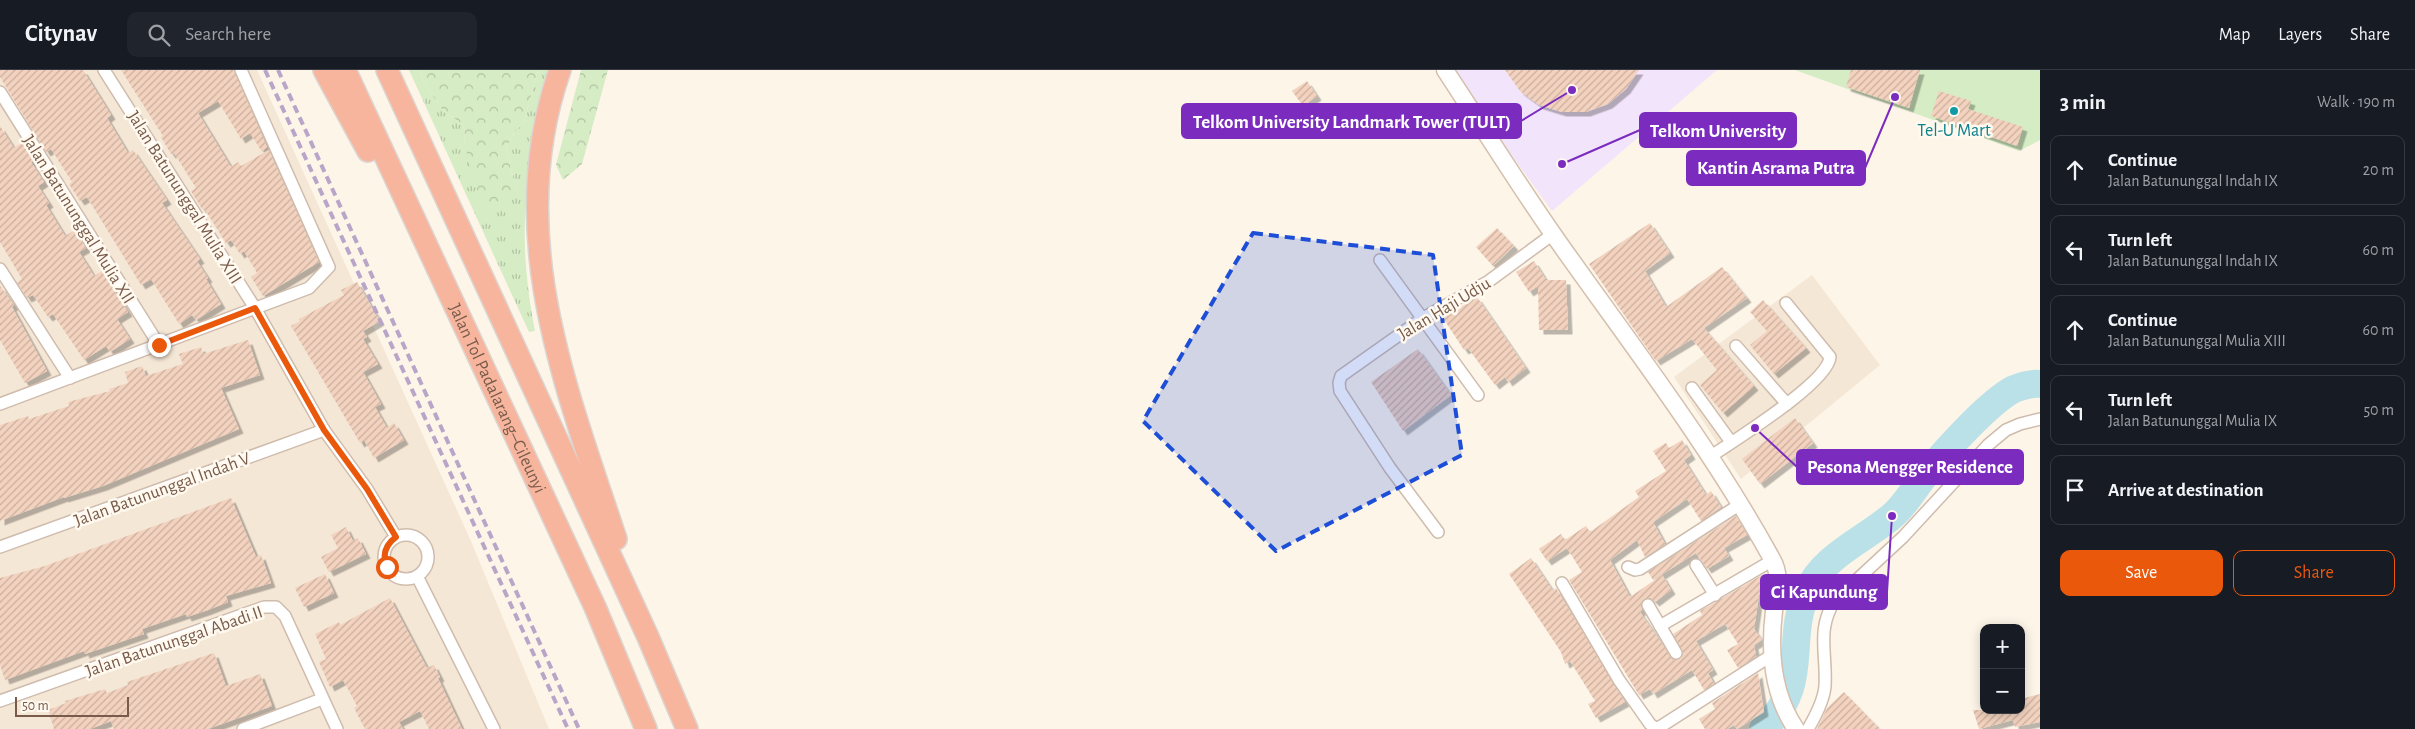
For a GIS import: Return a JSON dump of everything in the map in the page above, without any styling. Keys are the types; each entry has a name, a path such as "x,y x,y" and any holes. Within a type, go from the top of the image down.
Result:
{"highway":[{"path":"324,70 379,171 414,219"},
{"name":"Jalan Tol Padalarang–Cileunyi","path":"345,70 595,607 646,729"},
{"name":"Jalan Tol Padalarang–Cileunyi","path":"386,70 648,637 687,729"},
{"path":"560,70 551,97 537,169 538,237 548,319 574,414 648,637"}],"street":[{"name":"Jalan Batununggal Mulia XIII","path":"104,70 255,308 324,430 366,488 396,537"},
{"path":"0,404 309,288 329,267 241,70"},
{"path":"1445,70 1553,234 1710,456 1773,560 1779,580 1774,613 1772,655 1775,688 1803,728 1825,686 1823,626 1827,612 1835,600 1903,537 1988,445 2006,430 2029,421 2040,420"},
{"name":"Jalan Batununggal Mulia XII","path":"0,92 159,345"},
{"name":"Jalan Haji Udju","path":"1438,532 1390,468 1340,391 1338,383 1341,376 1423,318 1489,281 1553,234"},
{"path":"1380,260 1478,395"},
{"path":"0,268 70,378"},
{"path":"1710,456 1787,404 1824,373 1830,357 1786,303"},
{"path":"1736,346 1787,404"},
{"path":"1692,388 1731,442"},
{"name":"Jalan Batununggal Indah V","path":"0,547 324,430"},
{"path":"1628,568 1640,570 1739,505"},
{"path":"402,535 416,536 426,546 428,552 427,566 417,576 404,579 391,573 387,567 384,554 386,547 396,537 402,535"},
{"path":"1660,626 1773,560"},
{"path":"1696,565 1715,595"},
{"path":"417,576 494,729"},
{"path":"1562,583 1619,680 1650,724 1655,728 1772,655"},
{"path":"1648,605 1676,653"},
{"name":"Jalan Batununggal Abadi II","path":"0,701 264,608 276,607 285,616 337,729"},
{"path":"243,729 322,699"}],"highlighted area":[{"path":"1253,233 1433,255 1462,455 1276,551 1143,421"}],"shaded area":[{"path":"0,70 257,70 470,539 549,729 0,729"},
{"path":"1456,70 1717,70 1552,211 1484,117"},
{"path":"1812,275 1880,365 1741,479 1674,377"}],"green space":[{"path":"409,70 420,70 423,81 443,111 464,125 465,146 516,189 506,149 514,133 524,122 538,70 550,70 530,172 525,222 527,277 535,331 529,332"},
{"path":"420,70 538,70 524,122 514,133 506,149 516,189 508,202 489,207 480,203 465,146 464,125 443,111 423,81"},
{"path":"581,70 608,70 582,164 563,180 556,165"},
{"path":"1795,70 2040,70 2040,140 2019,151"}],"building":[{"path":"0,70 83,70 111,115 107,118 128,153 133,150 167,200 162,203 200,259 197,261 221,304 196,320 192,315 179,324 151,279 141,285 87,197 80,201 69,184 72,182 51,149 46,152 0,77"},
{"path":"121,70 234,70 267,147 262,152 250,133 241,139 218,101 198,113 231,167 238,162 241,166 269,150 319,262 263,296 251,277 257,273 244,251 240,254 231,240 226,243 204,208 202,209 191,191 196,188 174,153 171,154 161,137 163,136"},
{"path":"1505,70 1639,70 1626,89 1608,104 1586,112 1562,112 1539,105 1520,91"},
{"path":"1851,70 1920,70 1909,108 1846,87"},
{"path":"1307,81 1317,96 1303,106 1292,91"},
{"path":"1939,91 1971,101 1968,109 2023,127 2017,146 1931,116"},
{"path":"0,126 14,148 23,142 34,160 31,162 44,182 38,186 49,203 46,205 65,236 75,230 86,248 79,252 94,276 102,271 128,312 117,319 130,339 110,352 106,346 84,360 53,314 48,317 33,295 27,298 17,282 22,279 0,242"},
{"path":"1650,223 1670,253 1645,271 1666,307 1722,267 1747,298 1704,328 1754,386 1723,413 1700,385 1717,370 1692,339 1656,361 1589,264"},
{"path":"1497,228 1514,246 1493,266 1476,247"},
{"path":"1534,261 1546,280 1566,280 1568,330 1539,330 1538,286 1529,292 1516,272"},
{"path":"357,282 380,321 363,331 367,337 363,339 378,364 363,372 381,404 375,407 387,428 394,423 404,440 374,458 364,440 360,443 291,326 300,321 299,319 344,295 341,290"},
{"path":"0,286 14,305 12,307 47,371 25,383 0,340"},
{"path":"1477,297 1526,368 1508,382 1505,377 1495,385 1468,348 1464,350 1443,318"},
{"path":"1763,300 1806,348 1774,374 1750,345 1767,331 1750,312"},
{"path":"248,340 260,375 221,388 239,429 103,486 64,497 0,521 0,425 28,416 29,419 69,406 68,402 110,391 109,389 128,383 125,372 142,366 146,376 183,364 179,354 201,347 203,354"},
{"path":"1418,349 1451,395 1403,431 1371,382"},
{"path":"1795,418 1813,443 1760,484 1742,459"},
{"path":"1682,440 1691,455 1684,460 1706,495 1711,491 1721,507 1701,521 1687,499 1653,522 1665,544 1645,557 1637,540 1610,560 1630,597 1662,575 1671,590 1655,602 1651,598 1644,599 1640,612 1673,660 1680,659 1683,653 1673,634 1702,615 1700,611 1762,575 1754,629 1762,640 1754,645 1756,656 1738,668 1727,650 1738,644 1725,624 1696,641 1713,670 1708,673 1714,684 1704,690 1692,670 1653,694 1650,689 1639,695 1569,580 1582,572 1567,548 1547,561 1539,549 1561,534 1565,540 1586,526 1590,532 1639,497 1635,491 1666,471 1653,451 1666,443 1669,448"},
{"path":"231,498 256,557 261,555 271,583 226,596 228,602 208,610 187,617 186,614 142,629 144,634 85,654 84,651 5,680 0,665 0,578 45,566"},
{"path":"1736,516 1747,535 1724,548 1729,556 1707,569 1696,553 1653,580 1648,572"},
{"path":"346,527 353,541 358,538 366,554 329,572 321,557 338,548 331,535"},
{"path":"1531,558 1553,591 1556,588 1625,702 1596,718 1588,704 1595,701 1570,661 1565,664 1561,652 1509,574"},
{"path":"325,574 334,593 304,607 295,588"},
{"path":"390,598 427,668 434,665 440,677 438,678 462,729 429,729 420,711 399,722 403,729 365,729 354,708 357,706 343,680 330,687 319,662 326,659 315,634 339,622 340,625"},
{"path":"214,653 226,686 260,674 272,706 208,729 114,729 111,721 90,729 54,729 48,710 66,703 65,701 105,689 107,693 128,685 127,682"},
{"path":"1758,673 1764,712 1737,729 1734,725 1727,729 1705,729 1699,719 1715,709 1712,703"},
{"path":"1844,692 1880,729 1817,729 1827,708"},
{"path":"2040,694 2040,722 2015,727 2013,720 1979,729 1973,710 1980,710 1980,714 2025,714 2025,698"}],"waterway":[{"path":"1763,729 1778,712 1787,696 1795,662 1797,628 1801,610 1814,579 1823,568 1844,550 1896,513 1945,452 1993,404 2014,389 2040,384"}],"railway":[{"path":"265,70 568,729"},
{"path":"278,70 579,729"}],"place":[{"name":"Telkom University Landmark Tower (TULT)","path":"1572,90"},
{"name":"Kantin Asrama Putra","path":"1895,97"},
{"name":"Tel-U Mart","path":"1954,111"},
{"name":"Telkom University","path":"1562,164"},
{"name":"Pesona Mengger Residence","path":"1755,428"},
{"name":"Ci Kapundung","path":"1892,516"}],"route":[{"path":"159,345 255,308 324,430 367,489 396,537 386,547 384,561 387,567"}]}
